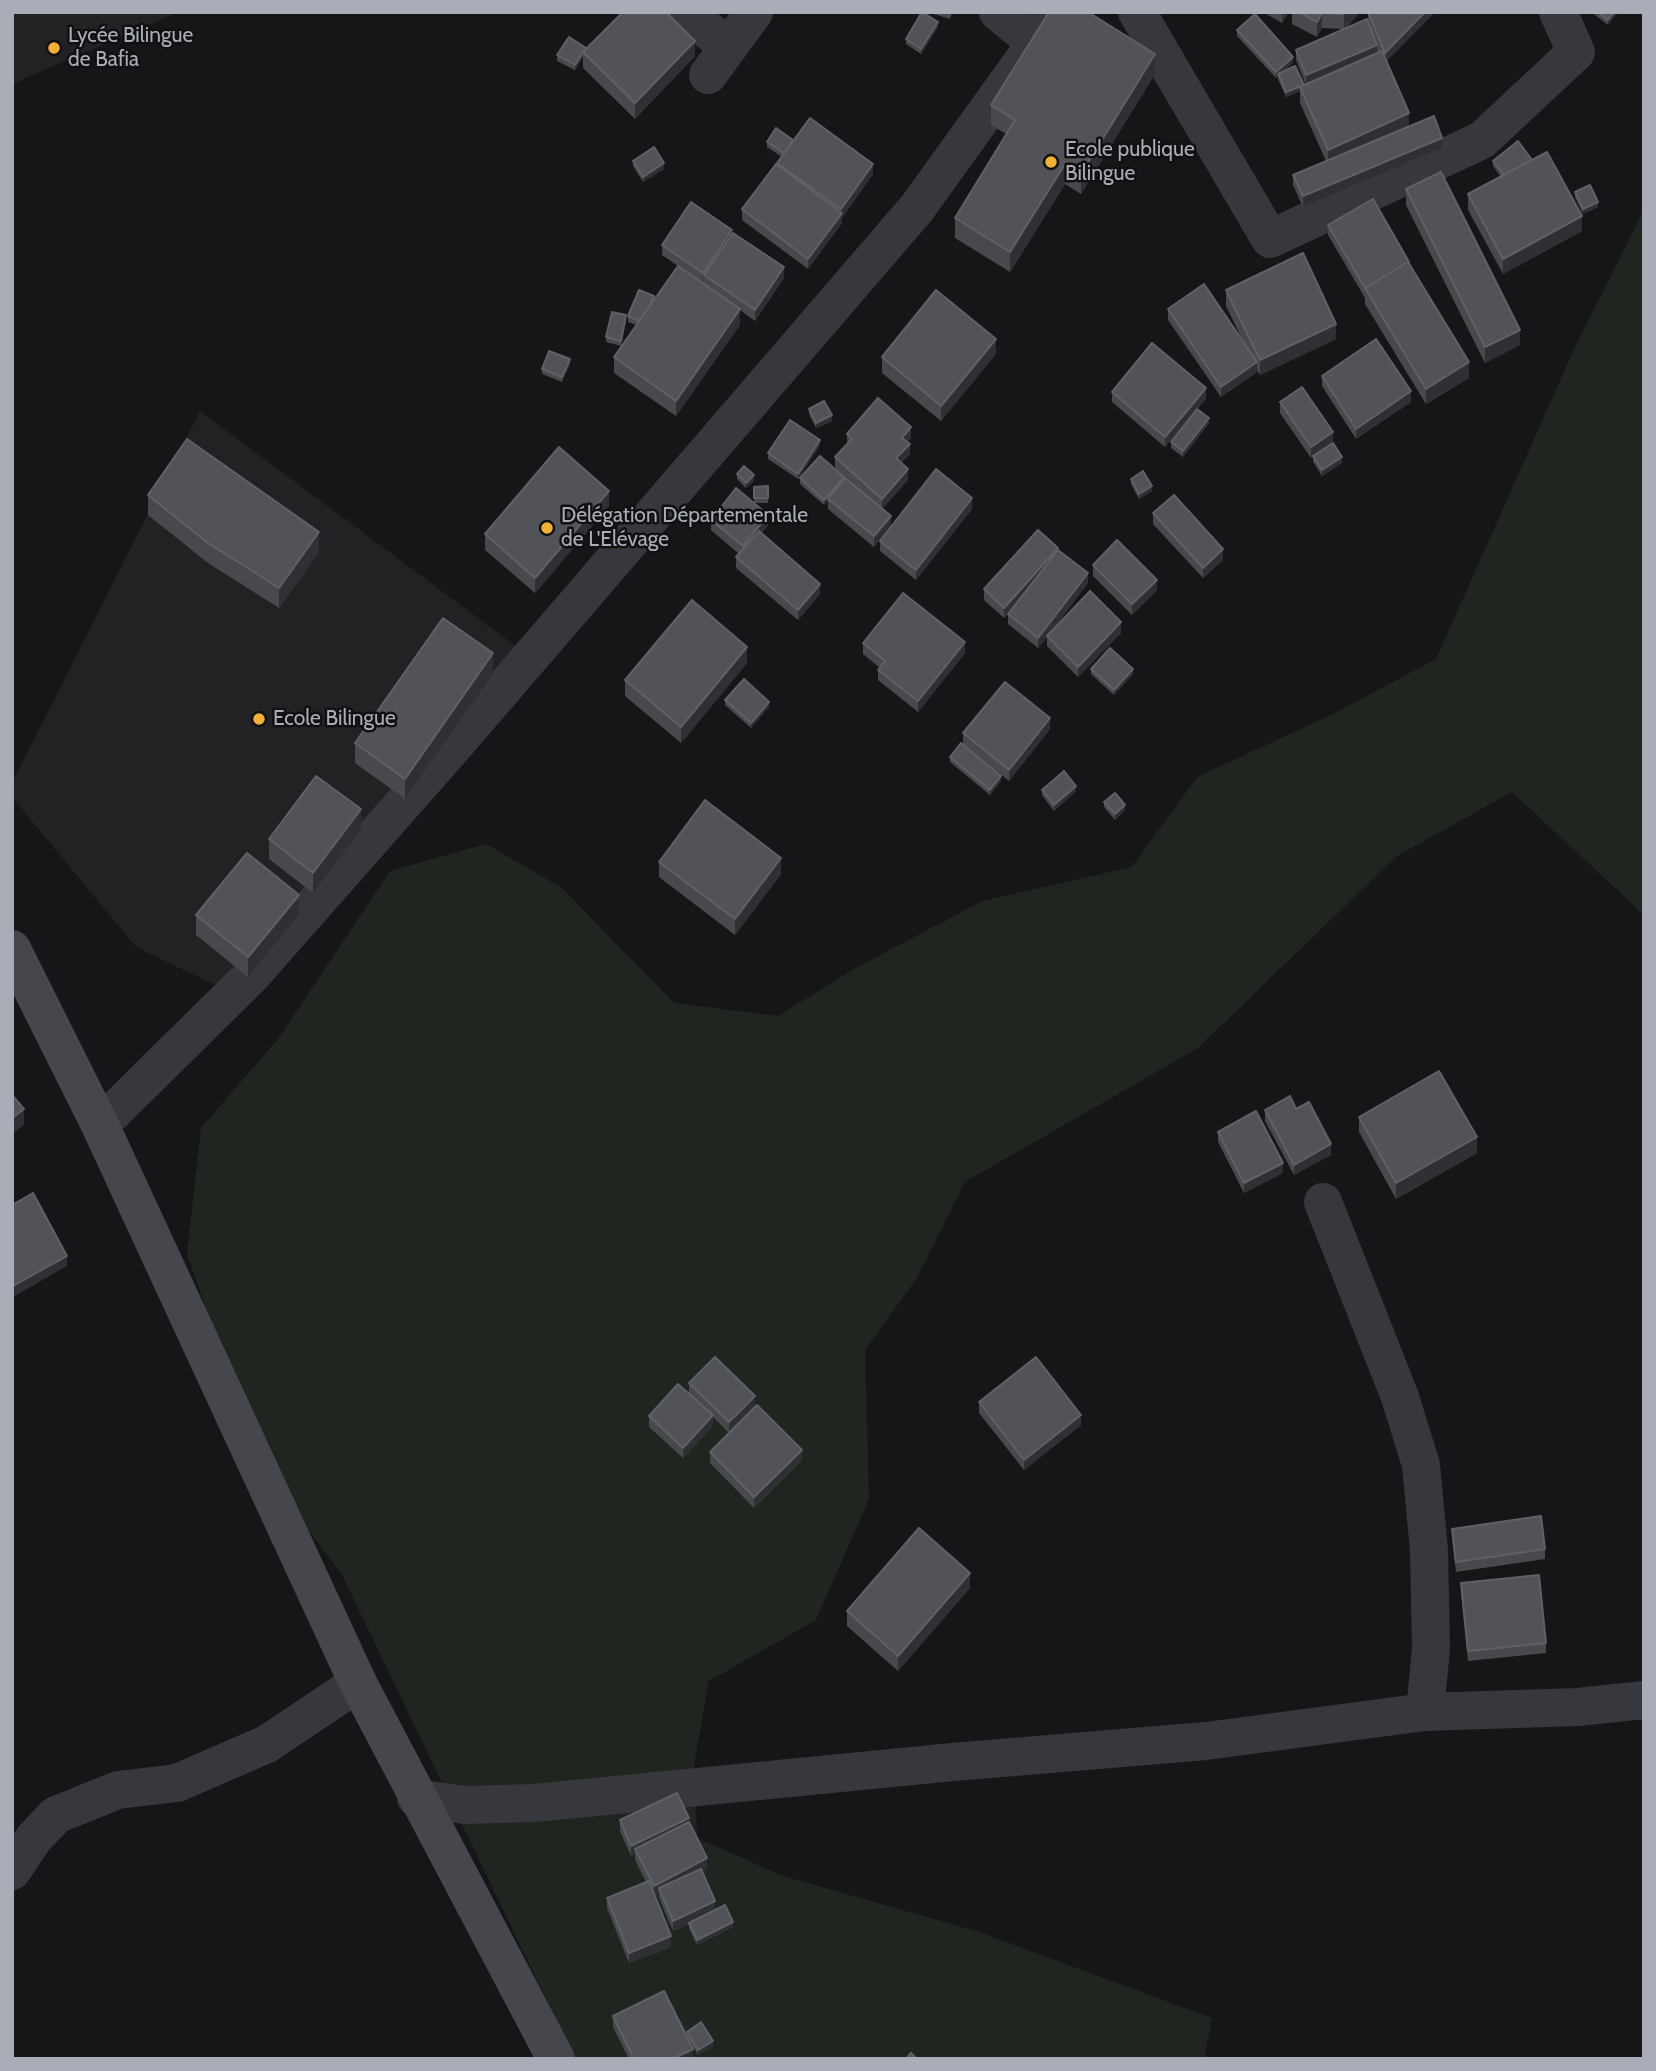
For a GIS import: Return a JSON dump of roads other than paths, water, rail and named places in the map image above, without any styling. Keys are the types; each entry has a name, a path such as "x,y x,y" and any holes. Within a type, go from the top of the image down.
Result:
{"street":[{"path":"686,12 717,61 754,12"},
{"path":"998,12 1035,43"},
{"path":"100,1125 252,975 453,747 917,208 1058,12"},
{"path":"1137,12 1270,239 1482,140 1576,52 1558,12"},
{"path":"12,949 100,1125 358,1682 416,1798 556,2059"},
{"path":"1323,1202 1400,1397 1420,1465 1429,1550 1432,1648 1425,1713"},
{"path":"12,1871 34,1838 56,1815 118,1790 177,1783 267,1744 358,1682"},
{"path":"416,1798 464,1805 652,1794 953,1762 1206,1741 1425,1713 1578,1707 1644,1700"}],"place":[{"name":"Lycée Bilingue de Bafia","path":"54,48"},
{"name":"Ecole publique Bilingue","path":"1051,162"},
{"name":"Délégation Départementale de L'Elévage","path":"547,528"},
{"name":"Ecole Bilingue","path":"259,719"}]}
